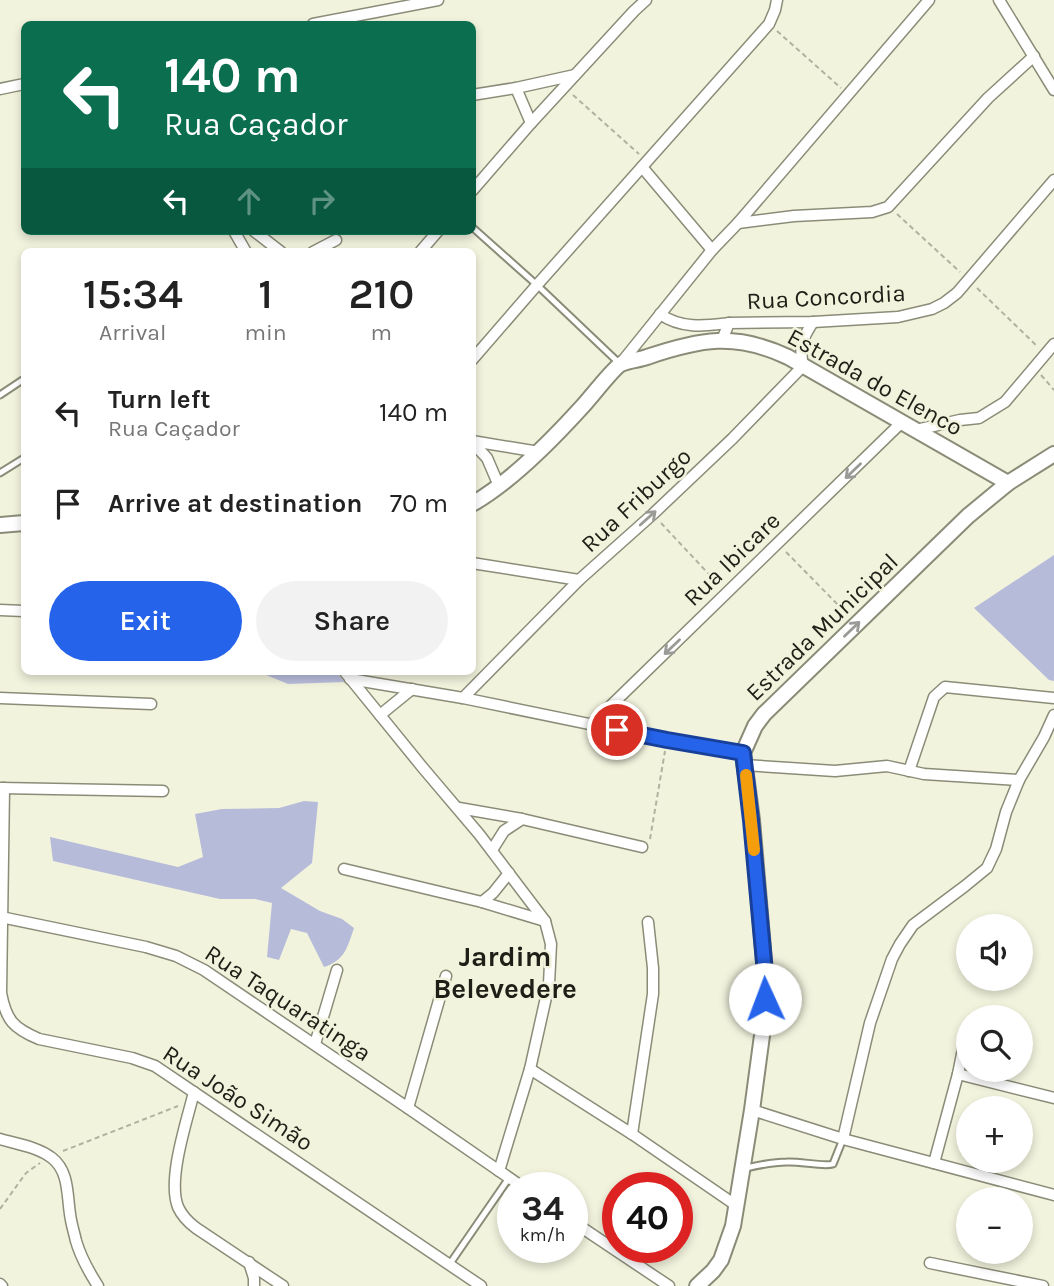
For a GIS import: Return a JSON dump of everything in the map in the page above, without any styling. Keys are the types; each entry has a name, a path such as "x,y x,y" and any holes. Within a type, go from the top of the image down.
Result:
{"street":[{"path":"329,21 438,0"},
{"path":"634,11 639,0"},
{"path":"476,186 646,0"},
{"path":"476,355 769,24 776,0"},
{"path":"476,501 499,486 566,425 620,364 712,250 929,0"},
{"path":"999,0 1054,90"},
{"path":"738,223 794,216 873,212 888,207 988,98 1034,55"},
{"path":"476,94 576,75"},
{"path":"0,89 21,85"},
{"path":"516,88 531,123"},
{"path":"645,164 712,250"},
{"name":"Rua Concordia","path":"722,340 729,323 898,317 932,309 944,303 968,280 1054,180"},
{"path":"259,235 276,248"},
{"path":"321,248 336,240"},
{"path":"660,314 668,320 694,326 729,323"},
{"path":"803,366 801,344 813,322"},
{"name":"Estrada do Elenco","path":"620,364 687,345 722,340 769,348 1008,483"},
{"path":"916,430 979,418 1005,402 1054,344"},
{"name":"Rua Friburgo","path":"463,698 579,580 733,438 803,366"},
{"name":"Rua Ibicare","path":"593,724 901,423"},
{"path":"476,442 539,452"},
{"path":"476,446 486,458 499,486"},
{"path":"1008,483 1054,454"},
{"name":"Estrada Municipal","path":"744,759 755,726 764,714 968,516 1008,483"},
{"path":"0,525 21,523"},
{"path":"476,564 579,580"},
{"path":"0,610 21,611"},
{"path":"348,675 593,724 744,759 798,768 835,771 887,766 924,774 1019,780"},
{"path":"348,675 492,850 545,921 551,944 549,984 530,1069 499,1171"},
{"path":"909,771 934,696 945,687 1054,698"},
{"path":"380,715 412,689"},
{"path":"0,698 151,704"},
{"path":"843,1139 870,1023 892,959 913,925 972,880 992,859 1019,780 1054,715"},
{"path":"697,1286 721,1260 733,1226 765,1013 766,984 744,759"},
{"path":"2,788 163,791"},
{"name":"Rua João Simão","path":"2,788 1,993 4,1011 13,1023 24,1033 39,1039 132,1058 155,1066 193,1096 481,1286"},
{"path":"458,808 642,847"},
{"path":"492,850 504,831 522,820"},
{"path":"344,869 482,902 545,921"},
{"path":"482,902 509,873"},
{"name":"Rua Taquaratinga","path":"1,918 146,947 176,956 204,970 499,1171"},
{"path":"632,1134 653,994 648,922"},
{"path":"315,1044 337,970"},
{"path":"408,1108 446,976"},
{"path":"530,1069 737,1206"},
{"path":"934,1163 956,1081"},
{"path":"990,1082 1054,1098"},
{"path":"193,1096 176,1173 175,1192 178,1207 186,1220 283,1286"},
{"path":"752,1110 843,1139 1054,1195"},
{"path":"0,1139 41,1152 61,1168 66,1180 70,1218 77,1245 87,1270 98,1286"},
{"path":"588,1232 669,1286"},
{"path":"249,1262 254,1286"},
{"path":"930,1262 1042,1286"}],"lane":[{"path":"476,231 620,364"},
{"path":"0,395 21,381"},
{"path":"0,473 21,460"},
{"path":"743,1168 782,1161 802,1161 828,1166 833,1164 843,1139"},
{"path":"449,1265 497,1195"}],"path":[{"path":"769,24 848,94"},
{"path":"565,87 645,164"},
{"path":"1034,367 1054,390"},
{"path":"653,514 727,594"},
{"path":"778,544 857,624"},
{"path":"642,847 649,845 667,740"},
{"path":"0,1209 26,1172 49,1156 193,1096"}],"shaded area":[{"path":"1054,555 1054,681 1049,680 974,608"},
{"path":"266,675 339,675 345,682 288,684"},
{"path":"304,801 318,802 312,863 281,888 320,911 342,919 354,928 341,957 324,967 307,933 291,929 279,960 267,957 272,903 255,899 220,899 53,861 50,837 178,867 203,857 195,814 222,809 279,808"}],"slow traffic":[{"path":"746,775 754,850"}],"district":[{"name":"Jardim Belevedere","path":"505,972"}],"route":[{"path":"617,730 743,753 756,865 765,999"}]}
